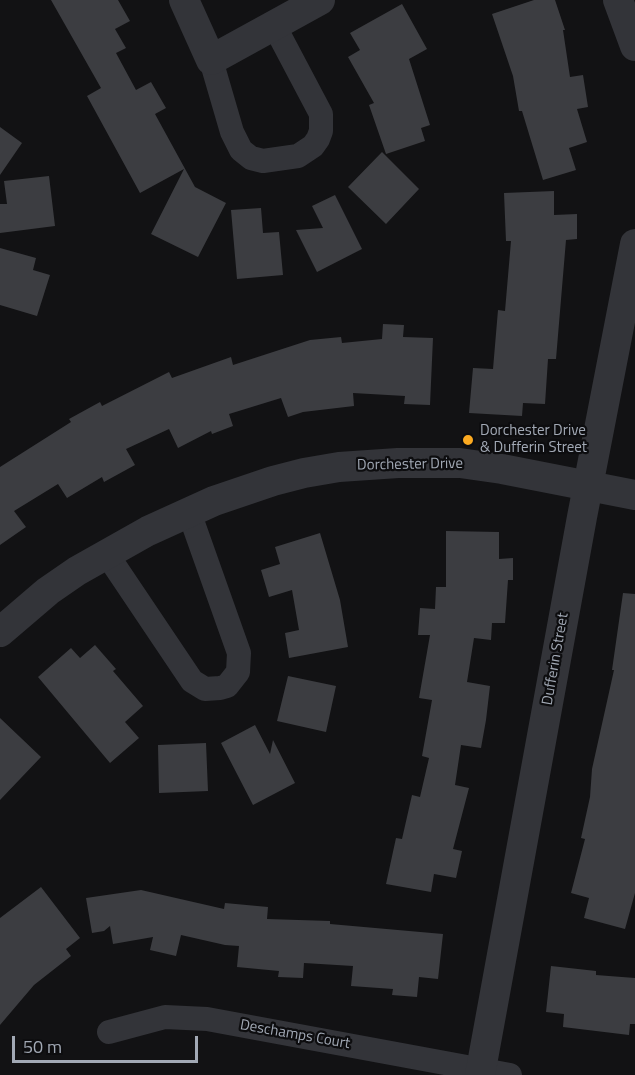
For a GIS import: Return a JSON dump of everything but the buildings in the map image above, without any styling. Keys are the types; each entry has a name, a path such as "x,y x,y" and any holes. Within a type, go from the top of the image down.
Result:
{"street":[{"path":"184,0 211,60 232,132 241,150 251,158 263,161 298,156 313,146 321,131 321,114 274,26"},
{"path":"211,60 320,0"},
{"path":"618,0 635,45"},
{"name":"Dufferin Street","path":"490,1073 588,486 635,244"},
{"name":"Dorchester Drive","path":"0,632 48,591 106,553 189,512 242,491 304,473 339,467 440,463 481,466 635,495"},
{"path":"106,553 192,681 211,690 227,686 238,672 239,653 189,512"},
{"name":"Deschamps Court","path":"109,1032 165,1017 199,1018 490,1073"}],"place":[{"name":"Dorchester Drive & Dufferin Street","path":"468,440"}]}
